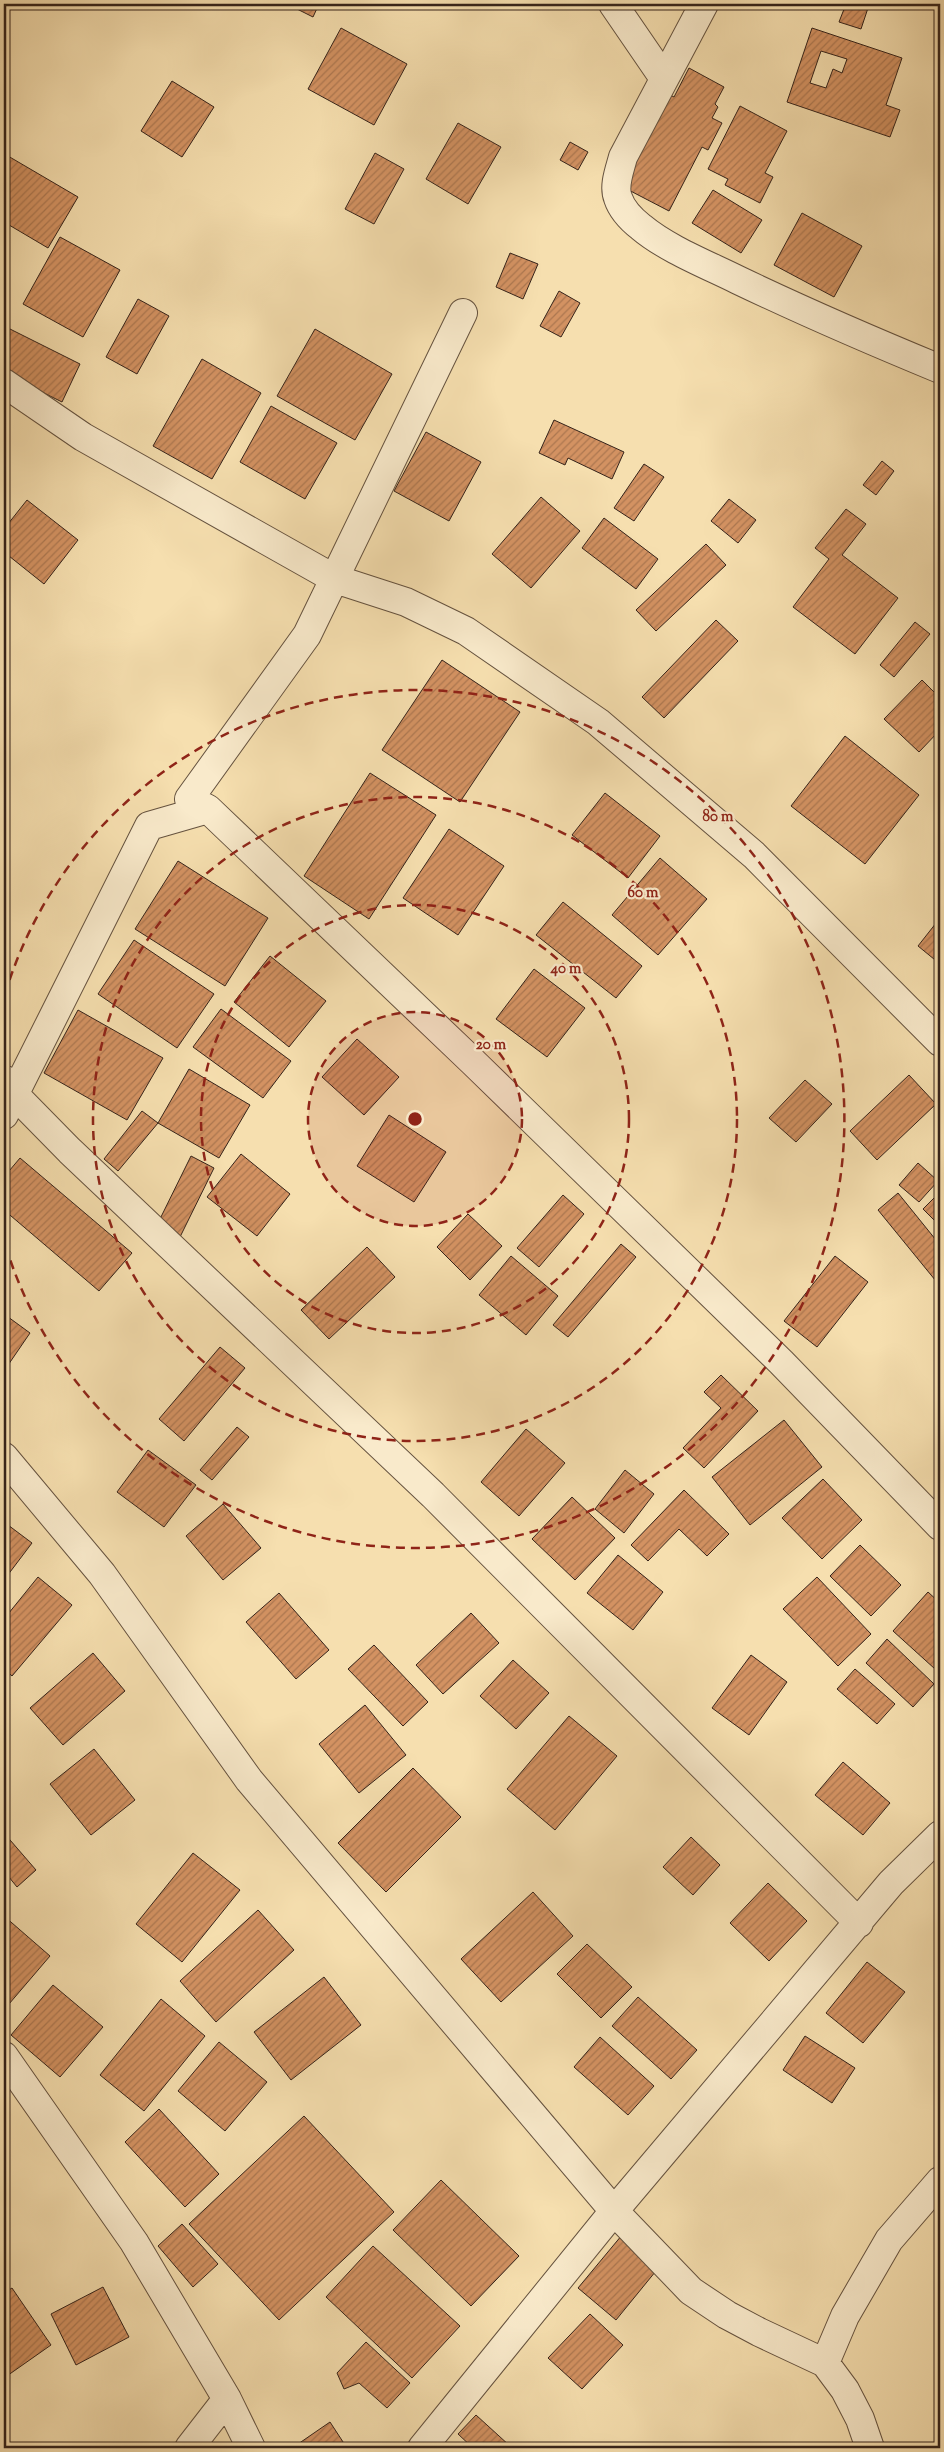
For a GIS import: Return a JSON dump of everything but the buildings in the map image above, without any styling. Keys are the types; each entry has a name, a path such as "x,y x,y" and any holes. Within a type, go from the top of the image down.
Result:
{"street":[{"path":"613,4 663,77"},
{"path":"704,4 663,77 623,157 617,179 617,197 627,214 642,228 728,275 832,324 940,369"},
{"path":"463,313 307,635 189,799 208,809 473,1062 738,1320 940,1526"},
{"path":"4,383 83,436 335,579 406,602 466,631 598,722 754,855 940,1042"},
{"path":"208,809 149,826 7,1096 70,1151 432,1495 859,1923"},
{"path":"4,1457 102,1574 249,1780 614,2211 691,2291 735,2319 825,2363 845,2390 860,2419 870,2448"},
{"path":"422,2448 614,2211 892,1883 940,1835"},
{"path":"4,2056 134,2242 227,2399 251,2448"},
{"path":"825,2363 846,2316 889,2240 940,2181"},
{"path":"189,2448 227,2399"}]}
